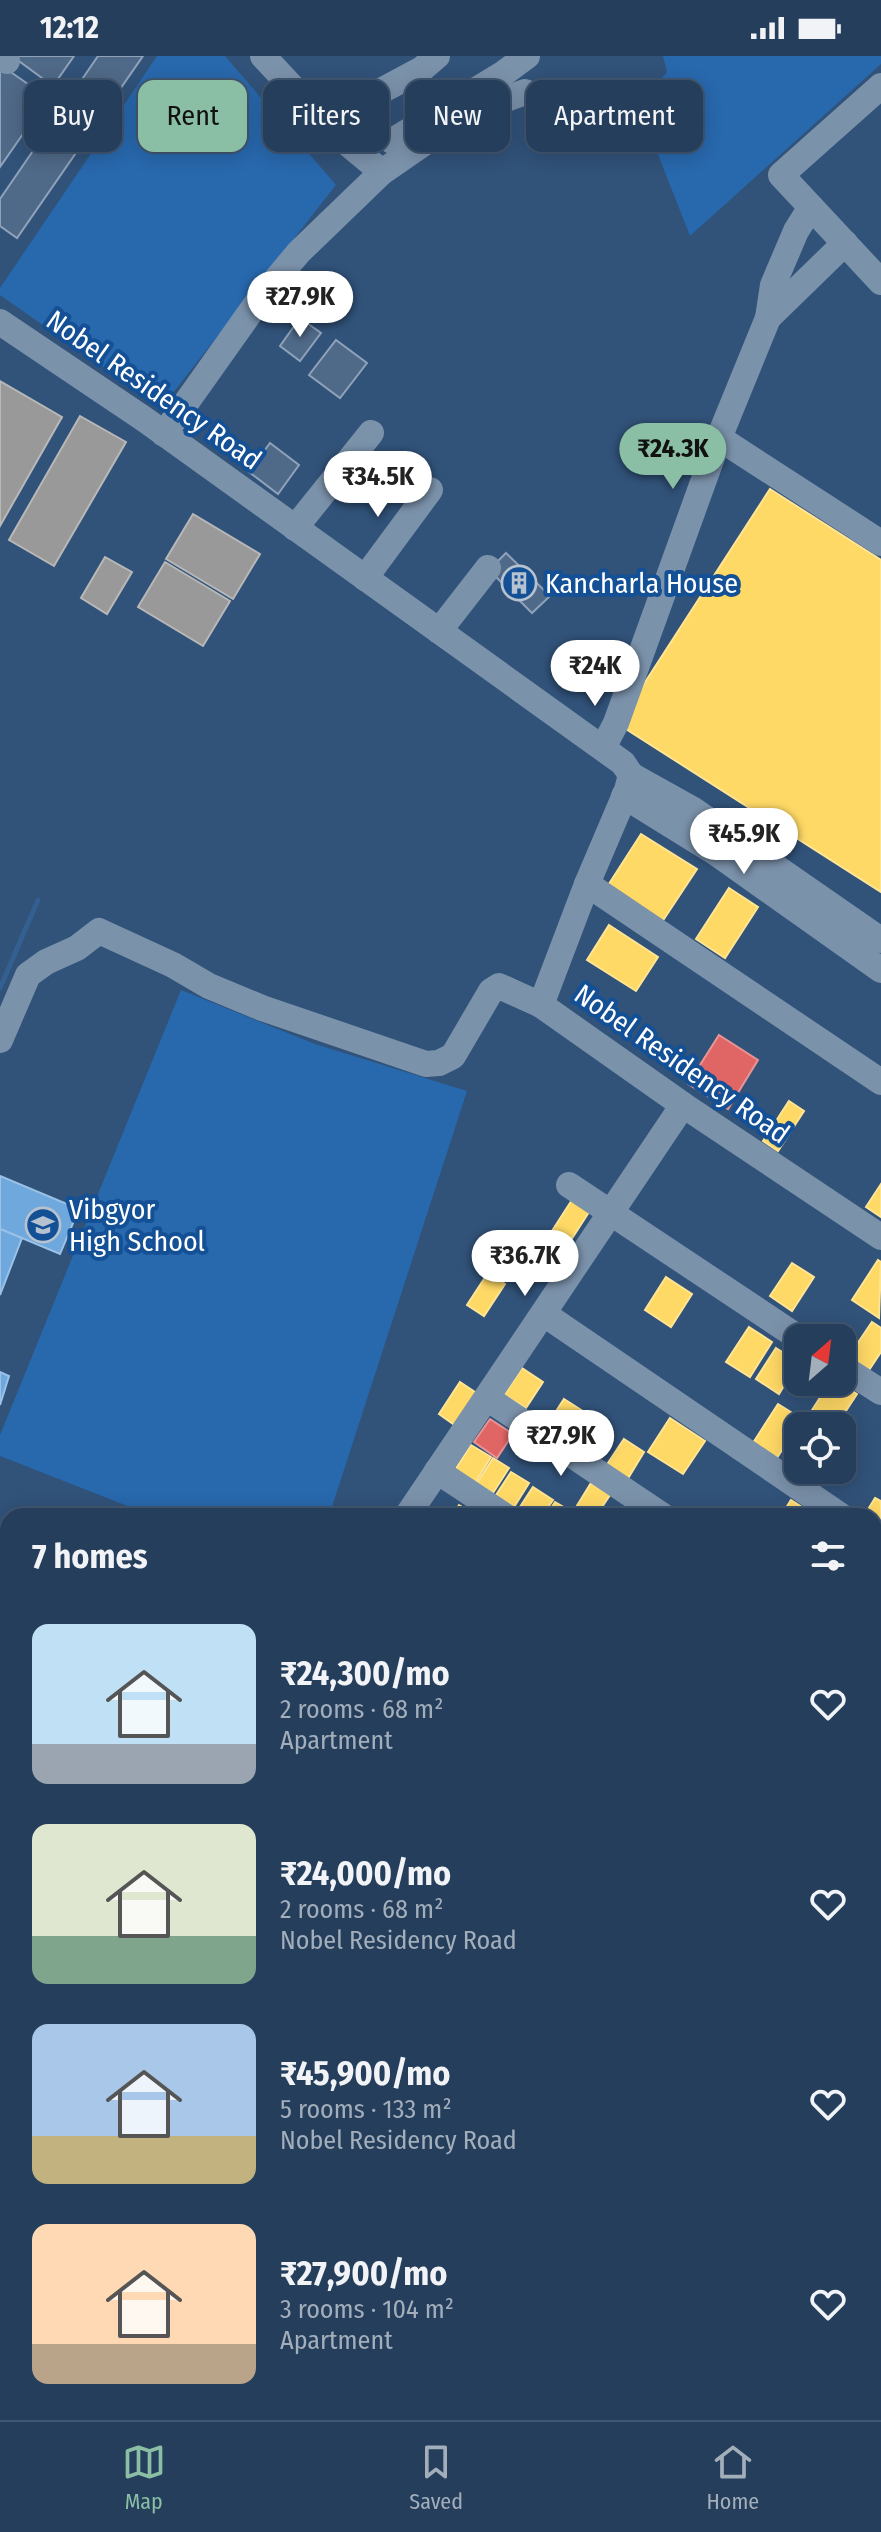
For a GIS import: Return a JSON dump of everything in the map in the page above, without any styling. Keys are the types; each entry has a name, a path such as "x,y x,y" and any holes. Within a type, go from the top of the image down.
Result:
{"street":[{"path":"263,56 285,80"},
{"path":"389,87 422,69 437,56"},
{"path":"392,141 527,56"},
{"path":"880,277 781,175 881,86"},
{"path":"164,434 280,273 382,172 466,114 526,92"},
{"path":"358,152 382,172"},
{"path":"598,745 605,716 629,684 719,438 768,318 773,285 796,231 811,207"},
{"path":"768,318 845,243"},
{"name":"Nobel Residency Road","path":"0,322 164,434 623,763 627,785 541,1005 683,1105 881,1237"},
{"path":"295,528 371,433"},
{"path":"719,438 881,543"},
{"path":"365,578 430,490"},
{"path":"439,631 488,568"},
{"path":"627,785 692,809 881,940"},
{"path":"627,785 716,853 881,970"},
{"path":"587,884 881,1082"},
{"path":"0,1040 28,975 46,962 77,948 99,931 173,965 209,986 262,1008 426,1064 439,1063 453,1056 491,991 499,986 541,1005"},
{"path":"412,1508 683,1105"},
{"path":"569,1185 784,1328"},
{"path":"544,1314 829,1508"},
{"path":"856,1376 881,1392"},
{"path":"487,1398 651,1508"},
{"path":"437,1471 493,1508"}],"shaded area":[{"path":"157,56 225,56 246,80 141,80"},
{"path":"663,56 881,56 881,64 690,236 657,152 703,152 703,80 660,80 667,72"},
{"path":"247,82 263,100 263,152 308,152 336,185 161,408 0,295 0,288 92,152 122,152 122,108 138,84 138,152 247,152"},
{"path":"181,990 315,1044 467,1091 332,1508 133,1508 0,1456 0,1435"}],"building: Homes":[{"path":"770,489 881,560 881,892 618,724"},
{"path":"641,834 697,869 662,922 607,887"},
{"path":"729,888 758,907 725,958 696,939"},
{"path":"609,925 658,957 636,991 587,960"},
{"path":"789,1101 804,1111 778,1151 763,1141"},
{"path":"881,1184 881,1217 866,1207"},
{"path":"572,1200 589,1212 569,1243 552,1231"},
{"path":"878,1260 881,1262 879,1318 852,1300"},
{"path":"792,1263 814,1277 792,1311 770,1296"},
{"path":"488,1273 505,1284 484,1316 467,1305"},
{"path":"666,1277 692,1294 671,1327 645,1310"},
{"path":"872,1322 881,1328 881,1352 869,1370 856,1361 856,1346"},
{"path":"749,1327 772,1342 750,1377 726,1362"},
{"path":"776,1348 784,1353 784,1386 779,1394 756,1379"},
{"path":"522,1368 543,1382 526,1408 504,1395"},
{"path":"460,1382 478,1394 456,1426 439,1414"},
{"path":"821,1396 856,1396 845,1412 811,1412"},
{"path":"564,1399 600,1422 582,1450 546,1427"},
{"path":"778,1404 791,1412 784,1412 784,1447 777,1458 753,1443"},
{"path":"670,1418 705,1441 683,1474 648,1452"},
{"path":"624,1439 644,1452 627,1480 606,1466"},
{"path":"471,1445 491,1457 475,1483 455,1470"},
{"path":"493,1458 509,1468 493,1493 477,1483"},
{"path":"511,1472 529,1483 514,1507 496,1495"},
{"path":"591,1483 610,1495 601,1508 576,1508"},
{"path":"533,1487 553,1500 548,1508 519,1508"},
{"path":"875,1498 881,1501 881,1508 869,1508"},
{"path":"791,1500 803,1508 786,1508"},
{"path":"555,1502 565,1508 551,1508"}],"building: Shops":[{"path":"719,1035 758,1060 728,1109 688,1084"},
{"path":"490,1419 513,1434 497,1458 474,1442"}],"building: Schools":[{"path":"0,1176 79,1209 60,1254 0,1229"},
{"path":"0,1229 22,1238 0,1295"},
{"path":"0,1372 9,1376 0,1405"}],"building: Industry":[{"path":"0,381 62,417 0,526"},
{"path":"80,416 126,442 54,566 9,540"},
{"path":"193,514 260,554 233,599 166,559"},
{"path":"105,557 132,572 107,614 81,598"},
{"path":"165,562 230,601 203,646 138,607"}],"building: Other":[{"path":"12,56 74,56 57,80 45,80"},
{"path":"98,56 143,56 122,86 122,80 82,80"},
{"path":"2,66 24,81 24,132 0,167"},
{"path":"32,152 77,152 17,238 0,226 0,199"},
{"path":"324,273 350,292 333,314 308,295"},
{"path":"300,318 321,333 300,361 280,346"},
{"path":"336,340 367,363 340,398 309,375"},
{"path":"270,443 299,465 278,494 249,472"},
{"name":"Kancharla House","path":"506,553 550,596 532,613 489,570"}],"waterway":[{"path":"0,988 38,900"}],"place":[{"name":"Kancharla House","path":"519,583"},
{"name":"Vibgyor High School","path":"43,1225"}]}
